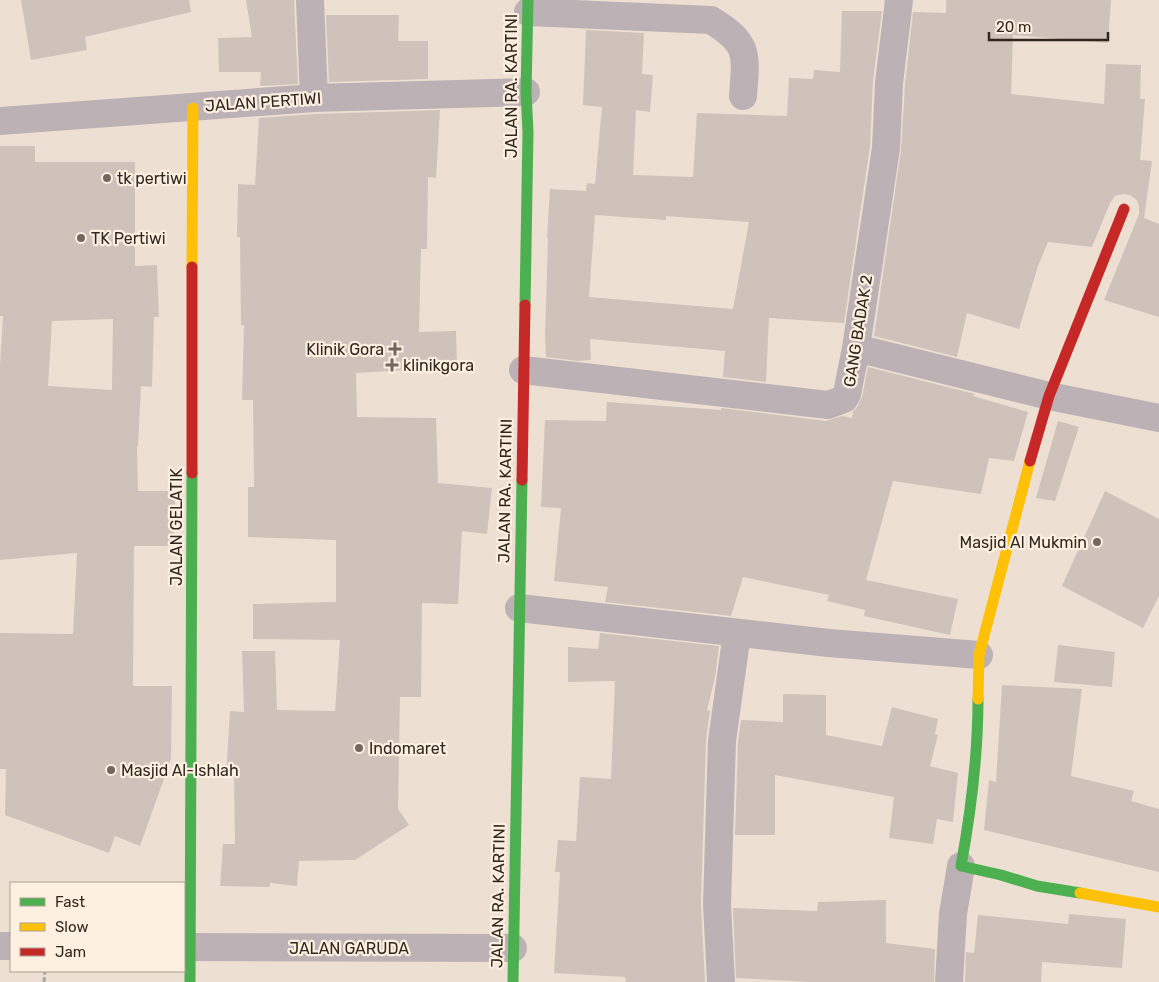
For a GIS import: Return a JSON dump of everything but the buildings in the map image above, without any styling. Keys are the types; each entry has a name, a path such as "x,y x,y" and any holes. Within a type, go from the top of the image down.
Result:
{"street":[{"path":"310,0 314,98"},
{"name":"GANG BADAK 2","path":"523,370 828,405 844,400 847,394 856,348 886,148 890,83 899,0"},
{"path":"528,6 711,20 731,32 740,45 746,59 743,96"},
{"name":"JALAN RA. KARTINI","path":"513,982 528,132 526,92 528,6"},
{"name":"JALAN PERTIWI","path":"0,121 314,98 526,92"},
{"name":"JALAN GELATIK","path":"190,982 187,947 193,108"},
{"path":"949,982 953,914 970,817 977,742 979,655 1022,488 1050,396 1124,209"},
{"path":"856,348 1050,396 1159,418"},
{"path":"519,608 829,643 979,655"},
{"path":"720,982 718,904 722,741 737,633"},
{"path":"961,866 1037,886 1159,907"},
{"name":"JALAN GARUDA","path":"187,947 513,948"}],"traffic: fast":[{"path":"525,305 528,0"},
{"path":"190,982 192,473"},
{"path":"513,982 522,480"},
{"path":"978,699 973,783 961,866 1037,886 1080,893"}],"traffic: slow":[{"path":"192,267 193,108"},
{"path":"978,699 979,655 1030,461"},
{"path":"1080,893 1159,907"}],"traffic: jam":[{"path":"1030,461 1049,396 1124,209"},
{"path":"192,267 192,473"},
{"path":"522,480 525,305"}],"place":[{"name":"tk pertiwi","path":"107,178"},
{"name":"TK Pertiwi","path":"81,238"},
{"name":"Klinik Gora","path":"395,349"},
{"name":"klinikgora","path":"392,365"},
{"name":"Masjid Al Mukmin","path":"1097,542"},
{"name":"Indomaret","path":"359,748"},
{"name":"Masjid Al-Ishlah","path":"111,770"}]}
